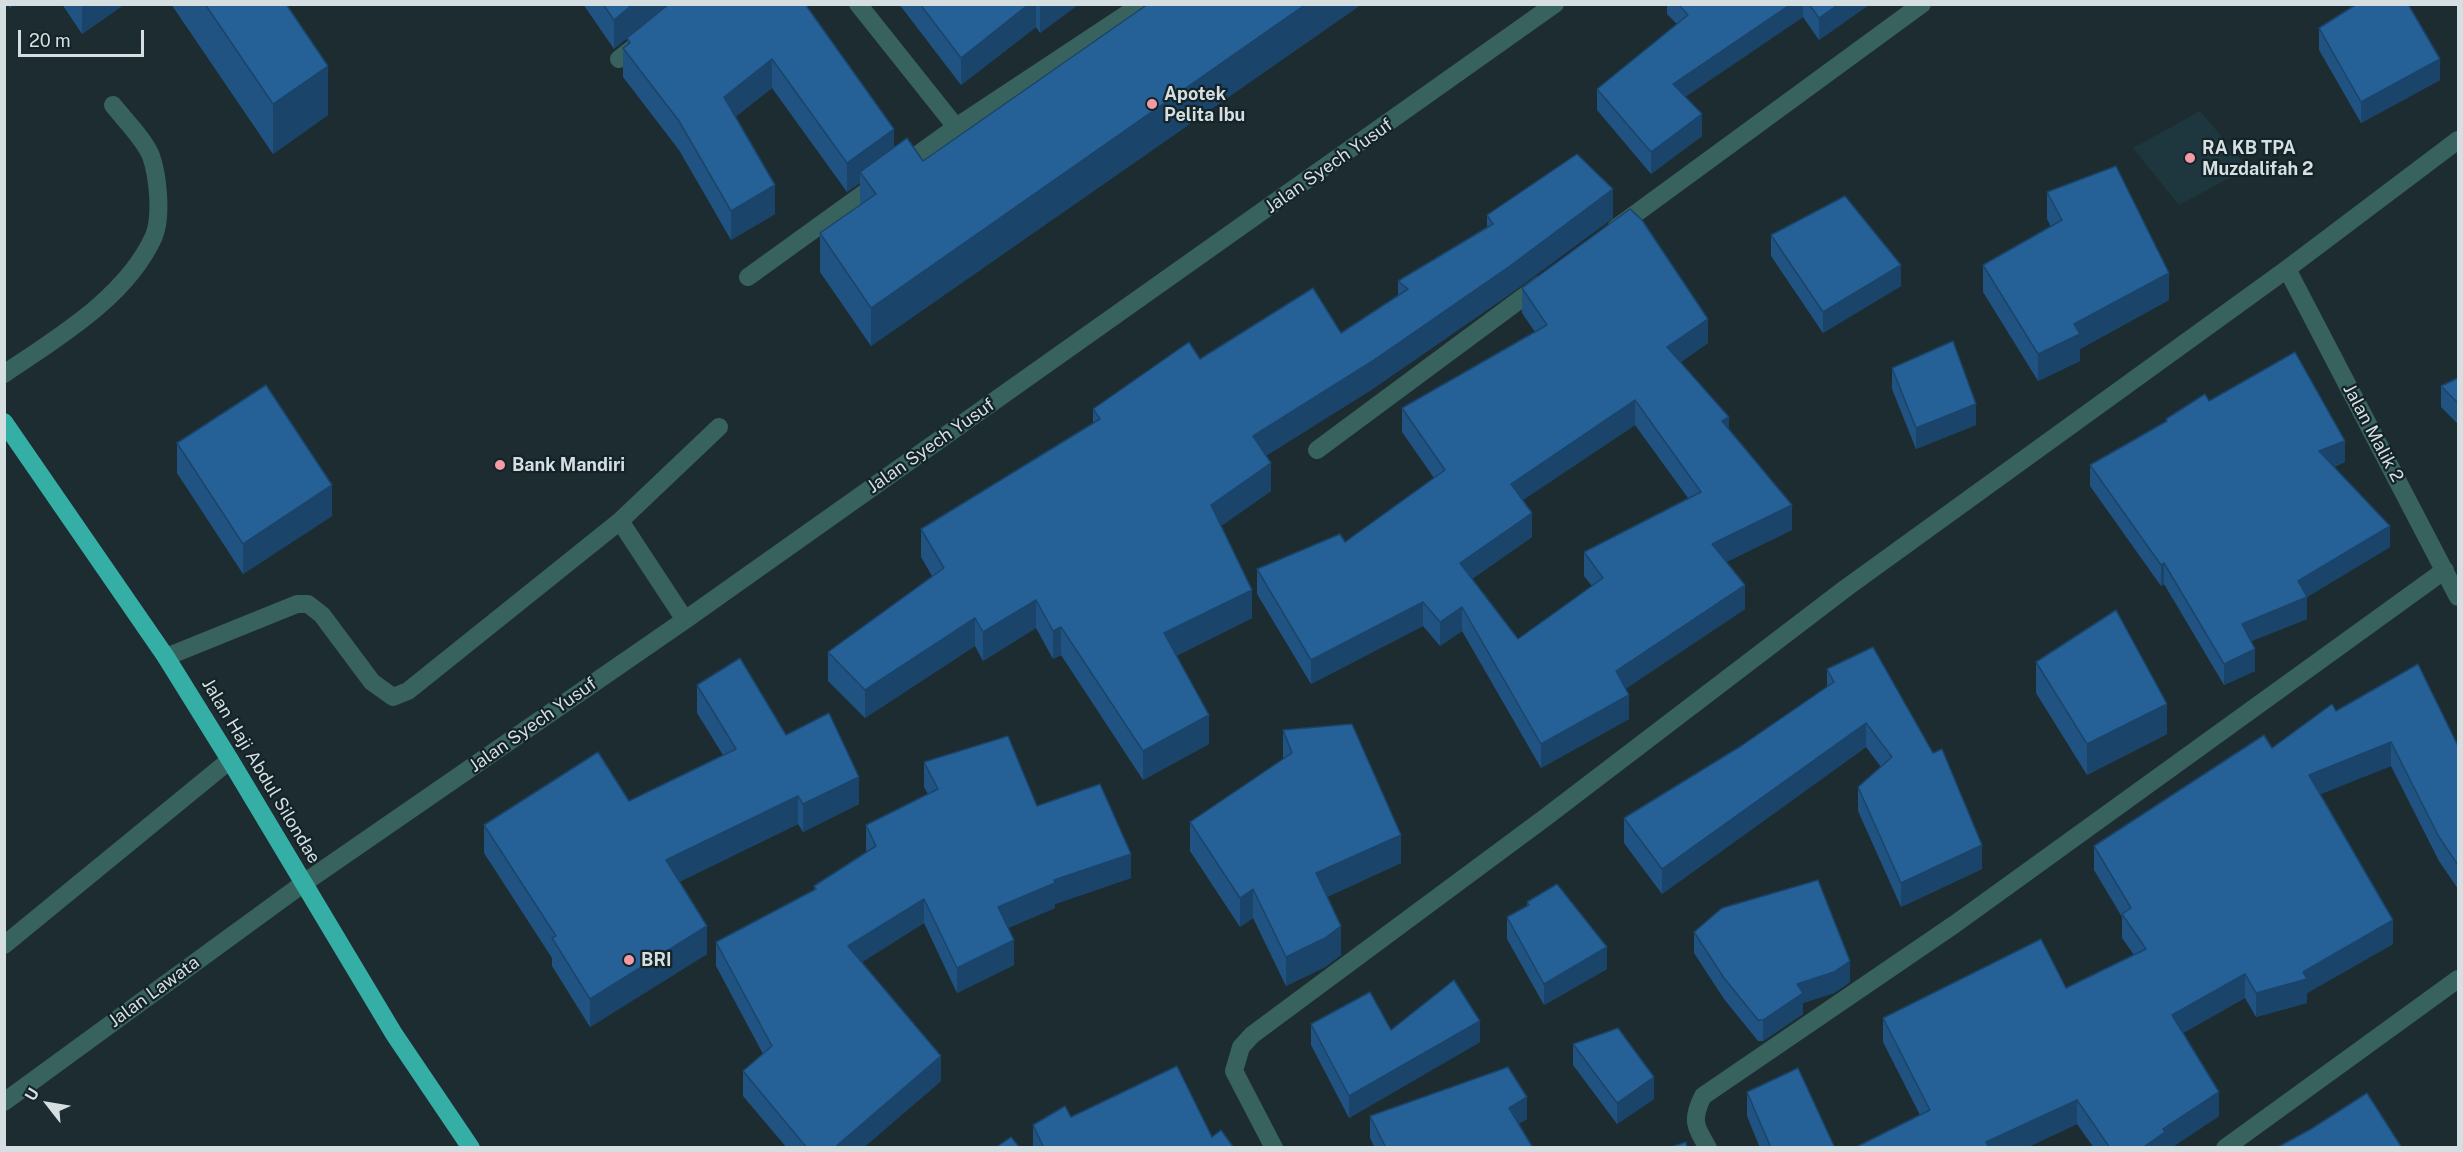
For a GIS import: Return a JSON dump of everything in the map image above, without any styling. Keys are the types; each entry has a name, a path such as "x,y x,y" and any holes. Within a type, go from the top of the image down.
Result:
{"highway":[{"name":"Jalan Haji Abdul Silondae","path":"4,422 166,657 231,760 394,1034 471,1148"}],"street":[{"path":"858,4 956,127"},
{"path":"748,277 956,127 1142,4"},
{"name":"Jalan Syech Yusuf","path":"304,883 685,620 1555,4"},
{"path":"1604,237 1922,4"},
{"path":"619,59 654,32"},
{"path":"4,374 90,316 135,268 154,235 159,189 150,154 113,105"},
{"path":"1274,1148 1234,1071 1241,1047 1252,1035 1546,817 1846,588 2287,269 2458,140"},
{"name":"Jalan Malik 2","path":"2287,269 2458,597"},
{"path":"1317,450 1556,272"},
{"path":"166,657 297,604 308,604 322,615 372,682 393,697 408,691 620,521 719,427"},
{"path":"620,521 685,620"},
{"path":"1708,1148 1696,1127 1695,1112 1703,1096 1955,924 2445,570"},
{"path":"4,945 231,760"},
{"name":"Jalan Lawata","path":"4,1102 304,883"},
{"path":"2225,1148 2458,980"}],"shaded area":[{"name":"RA KB TPA Muzdalifah 2","path":"2200,111 2248,168 2179,205 2133,148"}],"building":[{"path":"205,4 286,4 328,66 273,104"},
{"path":"603,4 633,4 614,20"},
{"path":"669,4 805,4 894,129 847,163 772,59 724,97 775,185 731,211 679,121 623,48 630,43 627,38"},
{"path":"920,4 1029,4 961,58"},
{"path":"1148,4 1306,4 871,308 820,233 876,194 860,172 907,138 923,161"},
{"path":"1678,4 1791,4 1673,84 1702,114 1651,152 1597,89 1688,15"},
{"path":"1809,4 1839,4 1819,18"},
{"path":"2357,4 2408,4 2440,59 2361,102 2319,28"},
{"path":"1577,154 1613,189 1510,266 1371,362 1253,436 1271,463 1211,505 1252,590 1164,633 1209,715 1143,751 1061,627 1053,631 1036,600 983,632 975,618 865,690 828,652 944,568 921,529 1100,419 1093,409 1189,342 1200,359 1313,288 1341,333 1408,289 1398,281 1493,224 1487,215"},
{"path":"2116,166 2169,273 2074,324 2080,334 2038,354 1983,265 2062,220 2047,192"},
{"path":"1845,196 1901,265 1823,312 1771,235"},
{"path":"1630,209 1642,220 1708,319 1667,347 1729,417 1722,421 1792,505 1712,544 1745,585 1616,671 1629,695 1541,744 1462,607 1440,622 1423,602 1311,660 1257,569 1340,534 1345,542 1445,470 1402,408 1547,325 1522,288","holes":["1635,400 1701,492 1584,552 1603,578 1518,639 1460,563 1532,513 1511,484"]},
{"path":"1953,341 1976,404 1916,428 1892,368"},
{"path":"2295,352 2345,441 2319,451 2390,526 2298,581 2307,597 2242,624 2255,649 2224,664 2164,563 2161,565 2090,465 2167,421 2166,419 2205,394 2209,401"},
{"path":"2458,378 2458,403 2441,386"},
{"path":"266,385 332,485 243,544 177,443"},
{"path":"2116,610 2167,704 2087,744 2036,662"},
{"path":"1873,647 1933,753 1942,749 1982,845 1901,883 1858,787 1892,757 1866,723 1662,869 1624,818 1741,746 1834,682 1827,669"},
{"path":"740,658 786,735 829,713 859,777 803,804 798,796 666,860 707,926 590,999 552,938 556,936 484,825 598,752 629,801 736,749 697,685"},
{"path":"2418,664 2458,746 2458,865 2439,837 2391,742 2309,775 2393,920 2303,972 2307,979 2256,993 2245,974 2172,1015 2219,1092 2163,1129 2165,1132 2142,1148 2110,1148 2077,1100 1986,1142 1989,1148 1854,1148 1930,1110 1883,1018 2041,939 2066,988 2146,949 2122,914 2131,908 2094,846 2264,735 2272,748 2332,704 2336,711"},
{"path":"1352,724 1401,835 1316,873 1341,926 1325,938 1286,957 1253,889 1240,898 1190,822 1292,753 1283,730"},
{"path":"1008,736 1037,806 1100,784 1131,854 1054,880 1055,883 998,907 1014,940 957,968 924,899 848,946 941,1056 834,1148 807,1148 743,1071 772,1046 716,942 816,889 814,886 876,846 866,825 938,789 924,762"},
{"path":"1818,880 1850,961 1834,972 1797,984 1803,993 1763,1020 1758,1020 1724,978 1694,932 1722,908"},
{"path":"1557,884 1607,947 1544,984 1507,917 1529,905 1527,902"},
{"path":"1454,980 1480,1021 1349,1096 1311,1024 1370,992 1391,1030"},
{"path":"1618,1028 1654,1077 1617,1103 1573,1044"},
{"path":"1177,1066 1212,1137 1221,1130 1234,1148 1044,1148 1033,1125 1065,1106 1071,1117"},
{"path":"1508,1067 1527,1097 1509,1108 1533,1148 1386,1148 1370,1116"},
{"path":"1798,1068 1835,1148 1771,1148 1747,1092"},
{"path":"2367,1093 2402,1148 2276,1148 2311,1129"},
{"path":"1011,1137 1020,1148 995,1148"},
{"path":"1686,1142 1687,1148 1669,1148"}],"place":[{"name":"Apotek Pelita Ibu","path":"1152,104"},
{"name":"RA KB TPA Muzdalifah 2","path":"2190,158"},
{"name":"Bank Mandiri","path":"500,465"},
{"name":"BRI","path":"629,960"}]}
